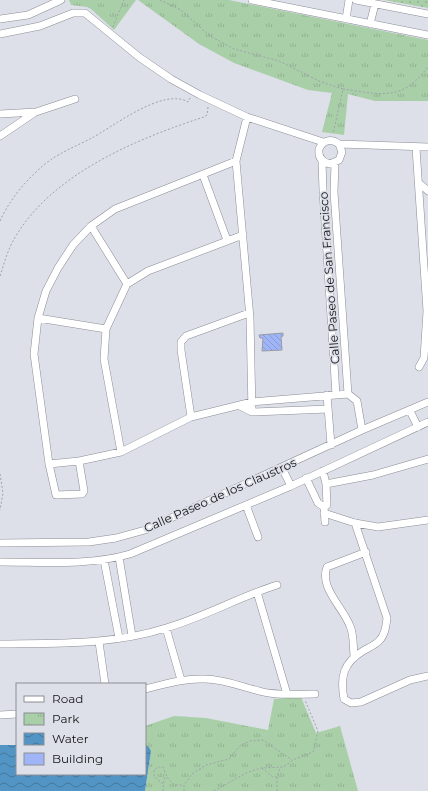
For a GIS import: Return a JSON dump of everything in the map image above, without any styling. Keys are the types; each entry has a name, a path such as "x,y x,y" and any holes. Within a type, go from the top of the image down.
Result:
{"street":[{"path":"0,20 28,15 61,0"},
{"path":"252,0 428,35"},
{"path":"346,19 349,0"},
{"path":"356,0 428,14"},
{"path":"370,24 375,4"},
{"path":"0,34 40,26 64,16 81,12 90,15 110,35 171,79 200,95 247,117 323,142 332,140 339,144 416,148 428,147"},
{"path":"0,114 36,112 75,99"},
{"path":"0,136 36,112"},
{"path":"247,117 236,161 249,313 252,412"},
{"path":"323,142 320,145 318,153 322,161 326,163 335,163 341,157 342,148 339,144"},
{"path":"416,148 425,225 427,311 424,358 420,367"},
{"path":"79,461 84,491 82,494 56,495 49,464 34,354 38,318 46,290 73,245 91,226 115,209 236,161"},
{"name":"Calle Paseo de San Francisco","path":"322,161 322,192 336,395"},
{"name":"Calle Paseo de San Francisco","path":"335,163 334,192 348,394"},
{"path":"203,175 227,240"},
{"path":"419,183 428,191"},
{"path":"91,226 127,284"},
{"path":"121,452 104,359 106,329 127,284 148,271 243,235"},
{"path":"329,282 341,282"},
{"path":"191,417 181,342 186,336 249,313"},
{"path":"38,318 106,329"},
{"path":"49,464 79,461 121,452 191,417 252,402 348,394 358,401 362,430"},
{"path":"327,396 331,445"},
{"name":"Calle Paseo de los Claustros","path":"0,543 61,543 116,538 165,522 362,430 410,411 428,402"},
{"path":"240,406 252,412 328,409"},
{"path":"410,411 418,427"},
{"name":"Calle Paseo de los Claustros","path":"0,562 104,560 119,557 291,486 428,422"},
{"path":"326,484 373,475 428,459"},
{"path":"282,468 291,486"},
{"path":"323,471 328,500 324,510 325,522"},
{"path":"306,478 318,503 324,510 355,523 378,527 428,520"},
{"path":"246,505 258,537"},
{"path":"355,523 387,618 387,624 386,629 379,641 354,656 343,672 341,682 344,699 351,703 361,702 410,680 428,676"},
{"path":"354,656 350,624 326,584 324,575 327,568 366,552"},
{"path":"119,557 132,636"},
{"path":"104,560 120,638"},
{"path":"0,644 99,642 132,636 166,628 277,585"},
{"path":"257,592 287,694"},
{"path":"166,628 181,680"},
{"path":"99,642 105,683"},
{"path":"146,689 181,680 207,678 261,692 315,694"},
{"path":"0,715 16,714"}],"path":[{"path":"110,35 115,18 124,0"},
{"path":"160,0 181,10 210,36 234,49 279,61 321,82 343,89 373,93 396,93 412,84 428,67"},
{"path":"332,140 343,89"},
{"path":"0,221 12,199 23,186 46,164 64,151 158,102 179,98 188,102 191,97"},
{"path":"0,276 13,240 25,223 48,197 72,179 112,154 176,126 204,118 208,111 208,107 204,103"},
{"path":"0,474 3,493 0,510"},
{"path":"214,791 246,773 262,768 280,767 312,752 318,731 303,694"},
{"path":"184,791 184,786 192,774 206,765 229,759 241,745 250,742 263,740 293,760"},
{"path":"163,784 154,777 154,770 158,767 163,768 167,777 174,785 184,786"},
{"path":"277,791 277,777 280,767"},
{"path":"262,768 272,777 277,777"},
{"path":"158,780 167,777"},
{"path":"163,791 164,779"}],"green space":[{"path":"69,0 136,0 114,30 91,9 71,5"},
{"path":"138,0 229,0 428,40 428,101 375,101 348,94 344,135 322,132 332,93 308,90 234,63 199,44"},
{"path":"384,0 428,0 428,8"},
{"path":"301,697 316,733 340,726 358,791 145,791 151,751 146,747 146,726 174,716 206,718 268,730 274,699"}],"water":[{"path":"0,745 16,745 16,775 146,775 146,746 148,746 151,751 145,791 0,791"}],"building":[{"path":"283,333 283,336 281,337 282,350 262,351 263,338 260,338 259,335"}]}
